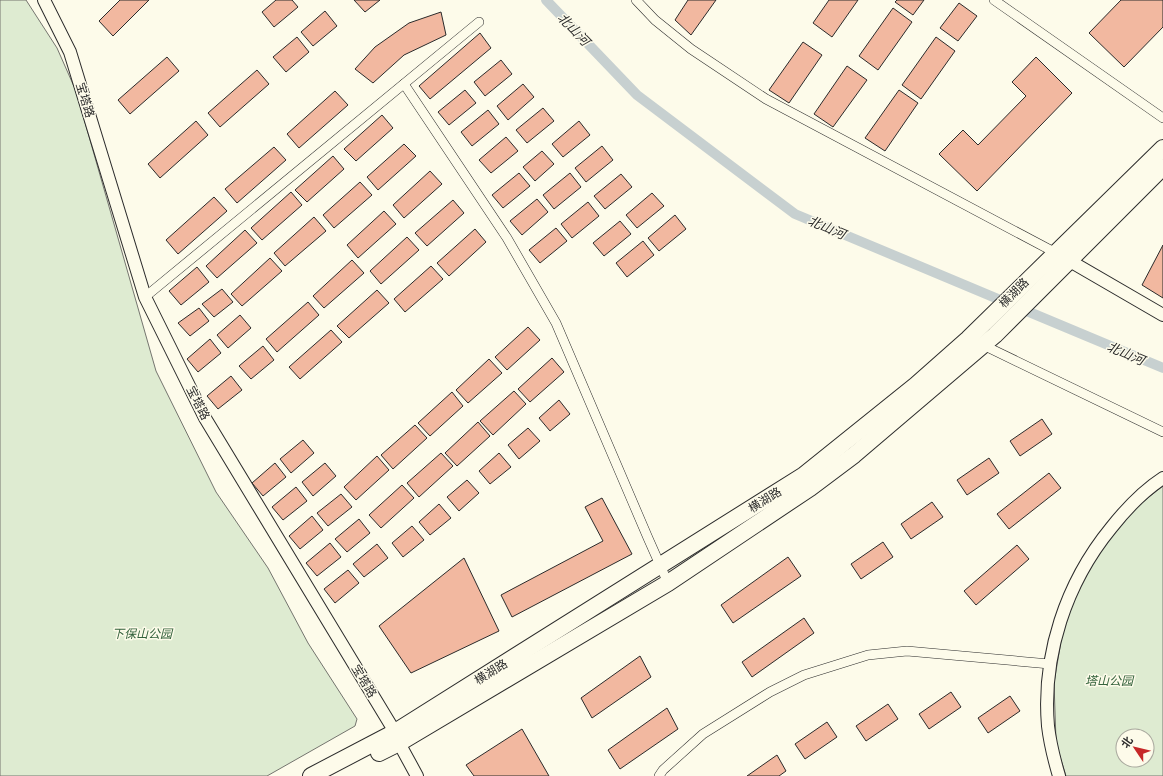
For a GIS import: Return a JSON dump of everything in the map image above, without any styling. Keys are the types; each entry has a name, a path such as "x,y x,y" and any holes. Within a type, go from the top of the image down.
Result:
{"highway":[{"name":"横湖路","path":"311,776 397,737 668,583 810,488 854,455 989,340 1052,279 1064,257 1163,148"},
{"name":"横湖路","path":"334,776 397,737 660,566 804,476 916,385 968,338 1041,268 1064,257 1163,167"}],"street":[{"name":"宝塔路","path":"44,0 70,52 145,297 205,418 397,737 417,776"},
{"path":"636,0 655,20 691,49 766,99 1064,257 1163,315"},
{"path":"994,0 1163,118"},
{"path":"145,297 479,22"},
{"path":"404,84 507,238 556,323 668,583"},
{"path":"989,340 1163,432"},
{"path":"1059,776 1052,753 1048,725 1047,690 1050,664 1060,620 1077,578 1100,542 1125,511 1155,483 1163,478"},
{"path":"659,776 663,770 703,734 770,692 804,675 868,655 907,651 1050,664"}],"green space":[{"name":"下保山公园","path":"0,0 26,0 57,48 76,91 156,371 216,492 268,568 308,643 357,719 355,726 267,776 0,776"},
{"name":"塔山公园","path":"1163,486 1163,776 1066,776 1058,750 1056,740 1054,683 1063,629 1081,582 1105,545 1131,511"}],"building":[{"path":"120,0 149,0 113,36 99,21"},
{"path":"276,0 292,0 298,7 274,27 262,12"},
{"path":"354,0 380,0 365,12"},
{"path":"688,0 716,0 691,35 675,20"},
{"path":"829,0 858,0 832,37 813,23"},
{"path":"897,0 924,0 913,15 895,2"},
{"path":"1121,0 1163,0 1163,27 1124,67 1089,33"},
{"path":"959,3 977,16 958,41 940,28"},
{"path":"893,8 912,22 878,70 859,56"},
{"path":"325,11 337,26 313,46 301,32"},
{"path":"441,12 446,35 404,55 373,83 355,69 375,47 409,23"},
{"path":"480,33 491,48 430,99 419,86"},
{"path":"297,37 309,52 286,72 273,57"},
{"path":"936,37 955,51 921,99 902,85"},
{"path":"803,42 822,55 789,103 769,90"},
{"path":"167,57 179,71 130,114 118,100"},
{"path":"1036,57 1072,93 977,191 939,154 963,130 978,145 1026,96 1012,82"},
{"path":"501,60 512,74 485,96 474,82"},
{"path":"847,66 867,80 833,127 814,114"},
{"path":"257,70 269,84 220,127 208,113"},
{"path":"523,84 534,97 508,120 497,106"},
{"path":"465,90 476,103 449,125 438,112"},
{"path":"899,90 918,103 885,151 865,138"},
{"path":"335,91 348,105 299,148 287,134"},
{"path":"543,108 554,121 527,143 516,130"},
{"path":"488,110 499,124 472,146 461,132"},
{"path":"382,115 393,128 356,161 344,149"},
{"path":"196,121 208,135 160,178 148,164"},
{"path":"579,121 590,135 563,157 552,144"},
{"path":"506,137 518,151 491,173 479,160"},
{"path":"404,144 416,156 378,190 367,177"},
{"path":"602,146 613,160 586,182 575,168"},
{"path":"274,147 286,160 237,203 225,189"},
{"path":"542,151 554,164 535,181 523,167"},
{"path":"333,156 344,169 307,202 295,190"},
{"path":"430,171 442,184 404,218 393,205"},
{"path":"519,173 530,186 503,208 492,195"},
{"path":"570,173 581,187 554,209 543,195"},
{"path":"621,174 632,187 605,209 594,196"},
{"path":"360,182 372,195 334,228 323,215"},
{"path":"291,192 302,205 262,240 251,228"},
{"path":"652,193 664,206 637,228 626,215"},
{"path":"214,197 227,211 178,254 166,240"},
{"path":"537,199 548,212 522,235 510,221"},
{"path":"453,200 464,213 427,246 415,233"},
{"path":"588,202 599,216 572,238 561,224"},
{"path":"384,211 396,224 358,258 347,245"},
{"path":"675,215 686,229 659,251 648,238"},
{"path":"314,217 326,231 285,266 274,253"},
{"path":"620,221 631,234 604,256 593,243"},
{"path":"556,228 567,241 540,263 529,250"},
{"path":"475,229 486,242 449,276 437,263"},
{"path":"245,230 257,243 217,278 206,266"},
{"path":"407,237 419,250 381,284 370,271"},
{"path":"643,241 654,255 627,277 616,263"},
{"path":"1163,245 1163,298 1142,285"},
{"path":"270,258 282,271 242,306 231,294"},
{"path":"352,260 364,273 324,308 313,296"},
{"path":"431,266 443,279 405,312 394,299"},
{"path":"197,267 209,282 181,305 169,291"},
{"path":"222,289 233,302 214,317 202,304"},
{"path":"377,290 389,303 349,338 337,326"},
{"path":"308,302 319,315 277,352 266,339"},
{"path":"199,308 209,321 190,336 178,323"},
{"path":"240,315 251,328 228,348 217,335"},
{"path":"528,327 540,340 507,370 495,357"},
{"path":"331,330 342,342 300,379 289,367"},
{"path":"210,339 221,353 198,372 187,359"},
{"path":"263,346 274,360 251,379 239,366"},
{"path":"552,358 564,372 530,402 518,389"},
{"path":"489,359 502,373 468,403 456,390"},
{"path":"231,376 242,390 218,409 207,396"},
{"path":"514,391 526,404 493,435 480,421"},
{"path":"452,392 463,406 430,436 418,423"},
{"path":"559,400 570,414 550,431 539,418"},
{"path":"1042,419 1052,434 1020,456 1010,441"},
{"path":"478,422 490,436 457,466 445,453"},
{"path":"415,425 427,438 393,469 381,455"},
{"path":"528,428 540,441 519,459 508,445"},
{"path":"303,440 314,453 291,473 280,459"},
{"path":"441,453 453,466 419,497 407,483"},
{"path":"499,453 511,467 490,484 479,471"},
{"path":"377,456 389,470 356,500 344,487"},
{"path":"989,458 999,473 967,495 957,480"},
{"path":"275,463 286,477 263,496 252,483"},
{"path":"325,463 336,476 313,496 302,482"},
{"path":"1049,473 1061,488 1009,529 997,514"},
{"path":"467,480 479,493 459,511 447,497"},
{"path":"402,485 414,498 381,528 369,515"},
{"path":"296,487 307,501 283,520 272,507"},
{"path":"341,494 352,507 328,526 317,513"},
{"path":"602,498 632,554 512,617 501,595 603,541 585,507"},
{"path":"932,502 943,517 911,539 901,524"},
{"path":"439,504 451,518 430,535 419,522"},
{"path":"312,516 323,530 300,549 289,536"},
{"path":"359,519 370,533 347,552 335,539"},
{"path":"412,526 424,540 403,557 392,543"},
{"path":"883,542 893,557 861,579 851,564"},
{"path":"330,543 341,557 317,576 306,563"},
{"path":"377,544 388,558 364,577 353,564"},
{"path":"1017,545 1029,559 976,605 964,591"},
{"path":"788,557 801,576 733,623 721,605"},
{"path":"464,558 499,631 411,673 379,626"},
{"path":"348,570 359,583 335,603 324,589"},
{"path":"804,618 814,633 752,677 742,662"},
{"path":"640,656 651,677 592,718 581,698"},
{"path":"951,692 961,707 929,729 919,714"},
{"path":"1010,696 1020,711 988,733 978,718"},
{"path":"888,704 898,719 866,741 856,726"},
{"path":"667,708 678,729 620,769 608,750"},
{"path":"827,722 837,737 805,759 795,744"},
{"path":"522,729 549,776 474,776 466,765"},
{"path":"777,755 786,771 779,776 747,776"}],"waterway":[{"name":"北山河","path":"546,0 637,95 795,214 1163,368"}]}
